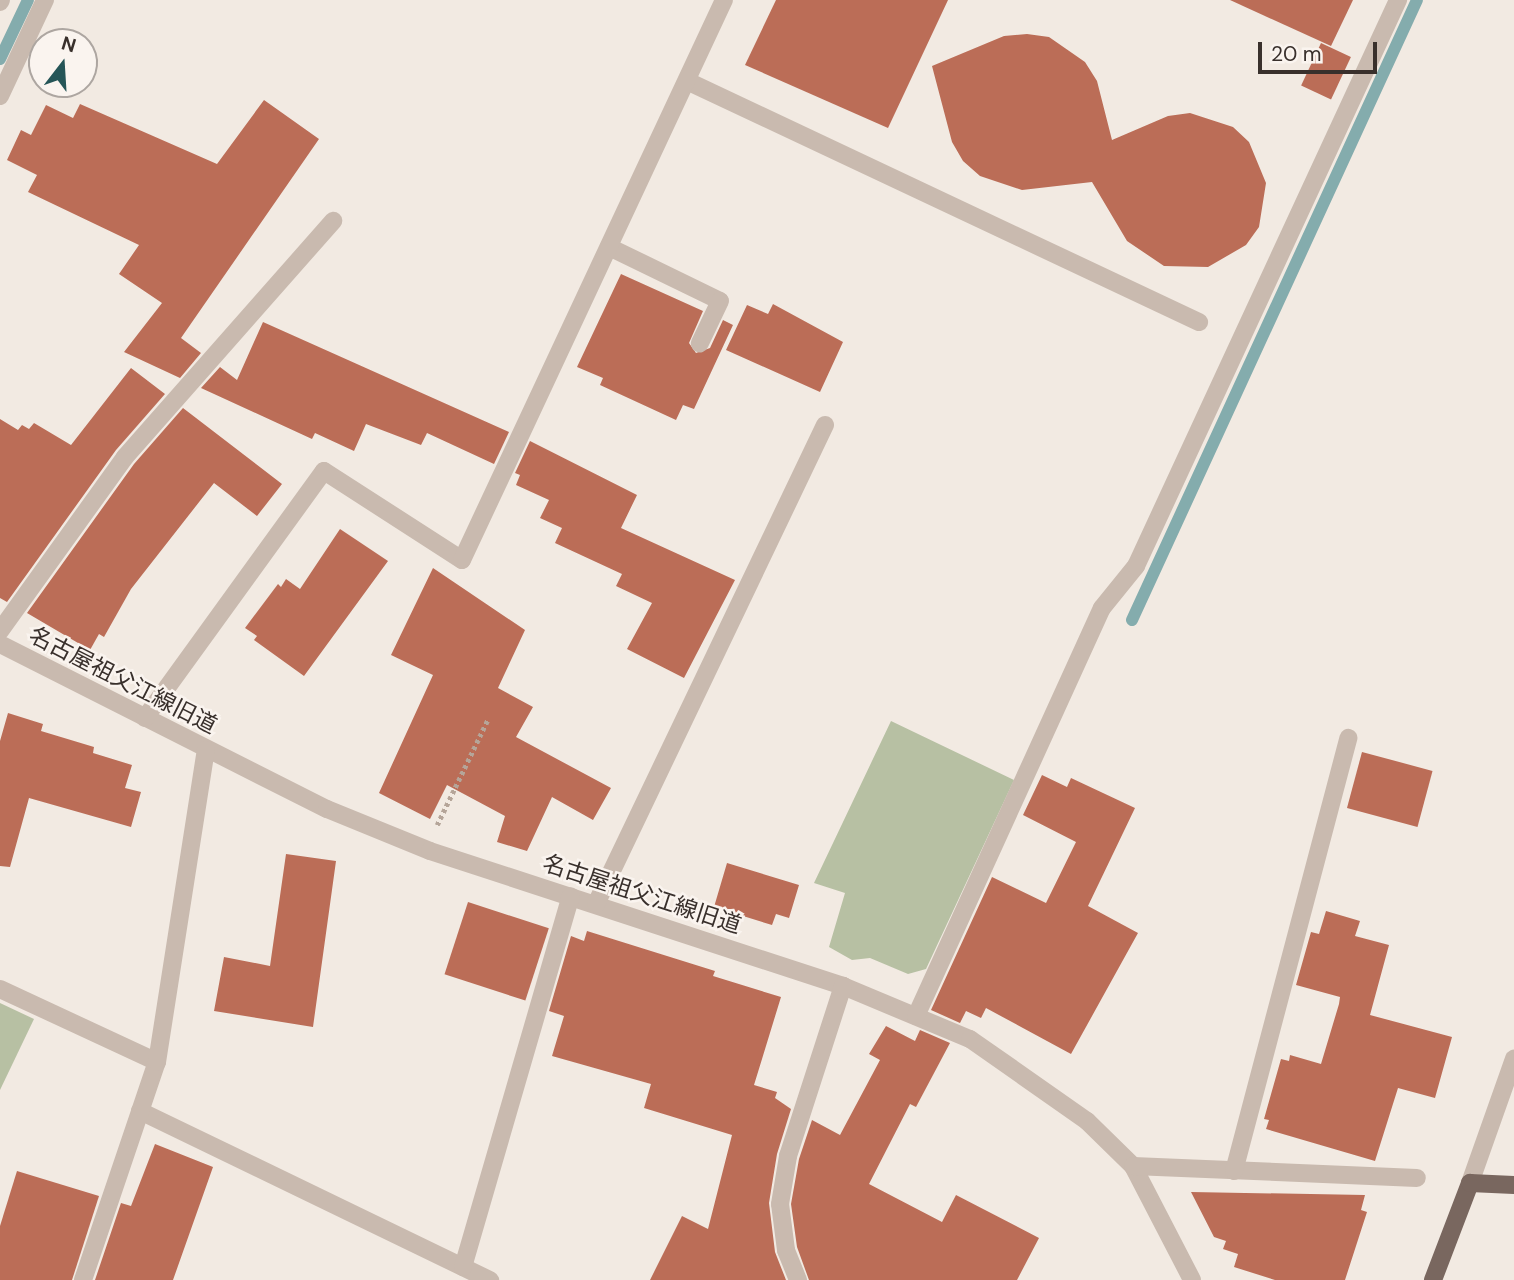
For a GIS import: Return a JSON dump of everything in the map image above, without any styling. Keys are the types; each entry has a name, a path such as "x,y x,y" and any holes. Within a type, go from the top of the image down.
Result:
{"main road":[{"path":"1433,1280 1470,1183 1514,1185"}],"street":[{"path":"0,96 45,0"},
{"path":"145,718 324,471 462,560 724,0"},
{"path":"916,1016 1102,608 1136,566 1398,0"},
{"path":"687,81 1199,322"},
{"path":"0,631 125,457 333,221"},
{"path":"609,247 720,301 700,342"},
{"path":"596,904 825,425"},
{"name":"名古屋祖父江線旧道","path":"0,644 327,809 426,849 843,986 970,1040 1036,1083 1087,1121 1133,1166 1192,1280"},
{"path":"1234,1171 1348,738"},
{"path":"83,1280 157,1062 206,750"},
{"path":"463,1267 571,896"},
{"path":"798,1280 786,1250 780,1204 788,1156 843,986"},
{"path":"0,989 157,1062"},
{"path":"1470,1183 1514,1059"},
{"path":"140,1111 490,1280"},
{"path":"1133,1166 1417,1178"}],"path":[{"path":"426,849 488,719"}],"green space":[{"path":"891,721 1014,780 926,969 908,974 870,958 852,960 829,947 845,893 814,883"},
{"path":"0,1003 34,1019 0,1090"}],"building":[{"path":"776,0 948,0 888,128 745,65"},
{"path":"1230,0 1353,0 1331,46"},
{"path":"1027,34 1049,37 1085,62 1097,81 1112,140 1168,116 1190,113 1233,127 1249,142 1266,183 1259,227 1246,245 1208,267 1164,266 1127,241 1092,182 1022,190 980,176 963,161 952,142 932,66 1004,36"},
{"path":"1321,43 1351,57 1331,100 1301,86"},
{"path":"264,100 319,139 181,338 201,353 180,378 124,352 162,303 119,274 139,245 28,192 37,175 7,160 21,130 31,135 46,105 73,118 80,104 217,164"},
{"path":"621,274 703,311 689,343 696,353 710,348 723,320 733,325 694,409 683,405 676,420 600,385 603,378 577,367"},
{"path":"773,304 843,342 820,392 726,350 747,305 768,314"},
{"path":"263,322 509,432 494,464 427,433 421,445 366,424 354,451 315,433 312,439 201,388 220,367 237,380"},
{"path":"131,368 165,394 116,450 7,602 0,598 0,419 18,430 22,425 29,429 34,423 71,445"},
{"path":"183,408 282,484 257,516 214,483 131,589 104,637 99,634 90,650 27,613 134,464"},
{"path":"530,441 637,495 621,528 735,580 684,678 627,649 652,603 616,586 622,574 555,543 562,528 540,518 549,500 516,485 520,475 515,473"},
{"path":"340,529 388,561 304,676 254,640 257,636 245,628 278,584 281,587 286,579 300,589"},
{"path":"433,568 525,630 498,688 533,707 516,737 611,788 593,820 552,797 527,851 497,842 505,816 447,785 430,819 379,793 433,675 391,655"},
{"path":"8,713 43,724 41,731 94,747 93,753 132,765 125,788 141,792 131,827 29,798 10,867 0,866 0,741"},
{"path":"1362,752 1433,771 1418,827 1347,808"},
{"path":"1042,775 1067,787 1071,778 1135,808 1088,906 1138,933 1071,1054 986,1008 981,1018 966,1011 960,1023 931,1010 992,877 1046,903 1076,842 1023,815"},
{"path":"286,854 336,861 313,1027 214,1011 224,957 270,966"},
{"path":"727,863 799,885 789,918 776,914 772,925 714,907"},
{"path":"468,902 549,928 525,1001 445,974"},
{"path":"1326,911 1360,921 1355,936 1389,945 1370,1015 1452,1037 1435,1098 1398,1088 1375,1161 1266,1129 1269,1120 1264,1119 1281,1059 1289,1061 1290,1055 1321,1064 1339,1004 1340,997 1296,985 1311,932 1319,934"},
{"path":"587,931 715,971 713,976 781,997 754,1085 777,1092 775,1098 791,1109 777,1154 769,1203 775,1252 786,1280 650,1280 682,1216 708,1229 732,1135 644,1108 651,1084 552,1056 564,1016 549,1011 571,936 584,941"},
{"path":"886,1026 915,1041 920,1030 950,1043 916,1107 910,1104 869,1184 942,1222 956,1195 1039,1238 1017,1280 809,1280 797,1247 791,1204 799,1159 812,1120 840,1135 880,1060 869,1054"},
{"path":"155,1144 213,1167 173,1280 95,1280 121,1203 131,1206"},
{"path":"17,1171 99,1196 72,1280 0,1280 0,1226"},
{"path":"1191,1192 1365,1195 1361,1210 1367,1212 1345,1280 1275,1280 1234,1267 1238,1254 1223,1249 1226,1241 1214,1237"}],"waterway":[{"path":"0,59 28,0"},
{"path":"1132,620 1417,0"}]}
